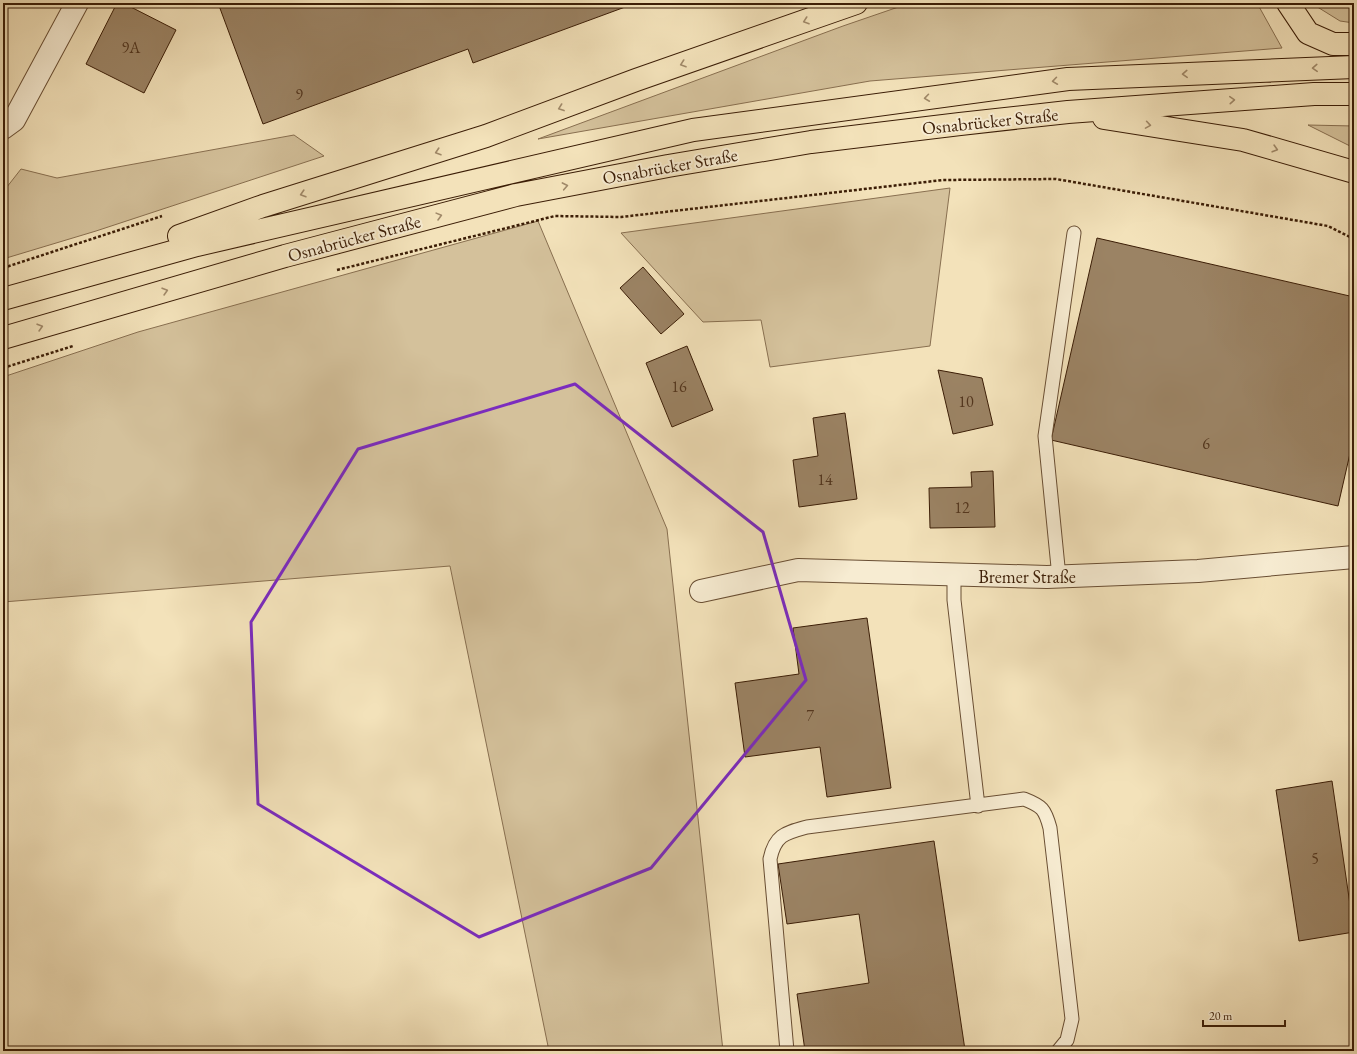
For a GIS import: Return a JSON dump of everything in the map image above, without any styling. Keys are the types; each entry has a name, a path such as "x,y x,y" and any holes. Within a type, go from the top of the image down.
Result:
{"highway":[{"path":"10,297 263,206 486,136 636,80 856,3"},
{"path":"1288,3 1308,33 1333,44 1354,44"},
{"name":"Osnabrücker Straße","path":"10,297 197,244 692,130 1068,79 1354,67"},
{"name":"Osnabrücker Straße","path":"3,338 285,256 516,196 668,166 811,142 1068,112 1314,94 1354,94"},
{"path":"1068,112 1244,140 1354,172"}],"street":[{"path":"3,128 14,120 77,3"},
{"name":"Bremer Straße","path":"701,591 798,570 1059,577 1198,571 1354,558"}],"lane":[{"path":"1059,577 1045,436 1074,234"},
{"path":"954,575 954,600 978,806"},
{"path":"787,1051 770,859 772,847 778,838 790,832 807,828 1024,799 1037,804 1046,814 1050,828 1072,1019 1067,1040 1058,1051"}],"path":[{"path":"333,271 555,216 621,217 943,180 1056,179 1328,226 1354,239"},
{"path":"3,368 77,345"}],"highlighted area":[{"path":"575,384 763,532 806,680 651,868 479,937 258,804 251,622 358,449"}],"shaded area":[{"path":"910,3 1257,3 1282,48 870,81 538,139 843,26"},
{"path":"1311,3 1354,3 1354,23 1340,21"},
{"path":"1308,125 1354,126 1354,148"},
{"path":"294,135 324,156 96,231 3,259 3,192 21,169 57,178"},
{"path":"950,188 930,346 770,367 761,320 703,322 621,233"},
{"path":"538,221 667,529 723,1051 549,1051 450,566 3,602 3,377 138,332"}],"building":[{"path":"117,3 123,3 176,30 144,93 86,64"},
{"path":"218,3 636,3 473,63 468,49 263,124"},
{"path":"1097,238 1354,297 1354,436 1338,506 1051,440"},
{"path":"643,267 684,314 661,334 620,288"},
{"path":"687,346 713,410 672,427 646,363"},
{"path":"938,370 982,378 993,425 953,434"},
{"path":"845,413 857,499 799,507 793,460 818,456 813,418"},
{"path":"993,471 995,527 930,528 929,488 972,487 971,472"},
{"path":"867,618 891,788 827,797 820,747 745,757 735,683 799,674 793,628"},
{"path":"1332,781 1354,932 1299,941 1276,790"},
{"path":"934,841 965,1050 805,1051 797,994 869,983 859,914 787,924 778,864"}]}
